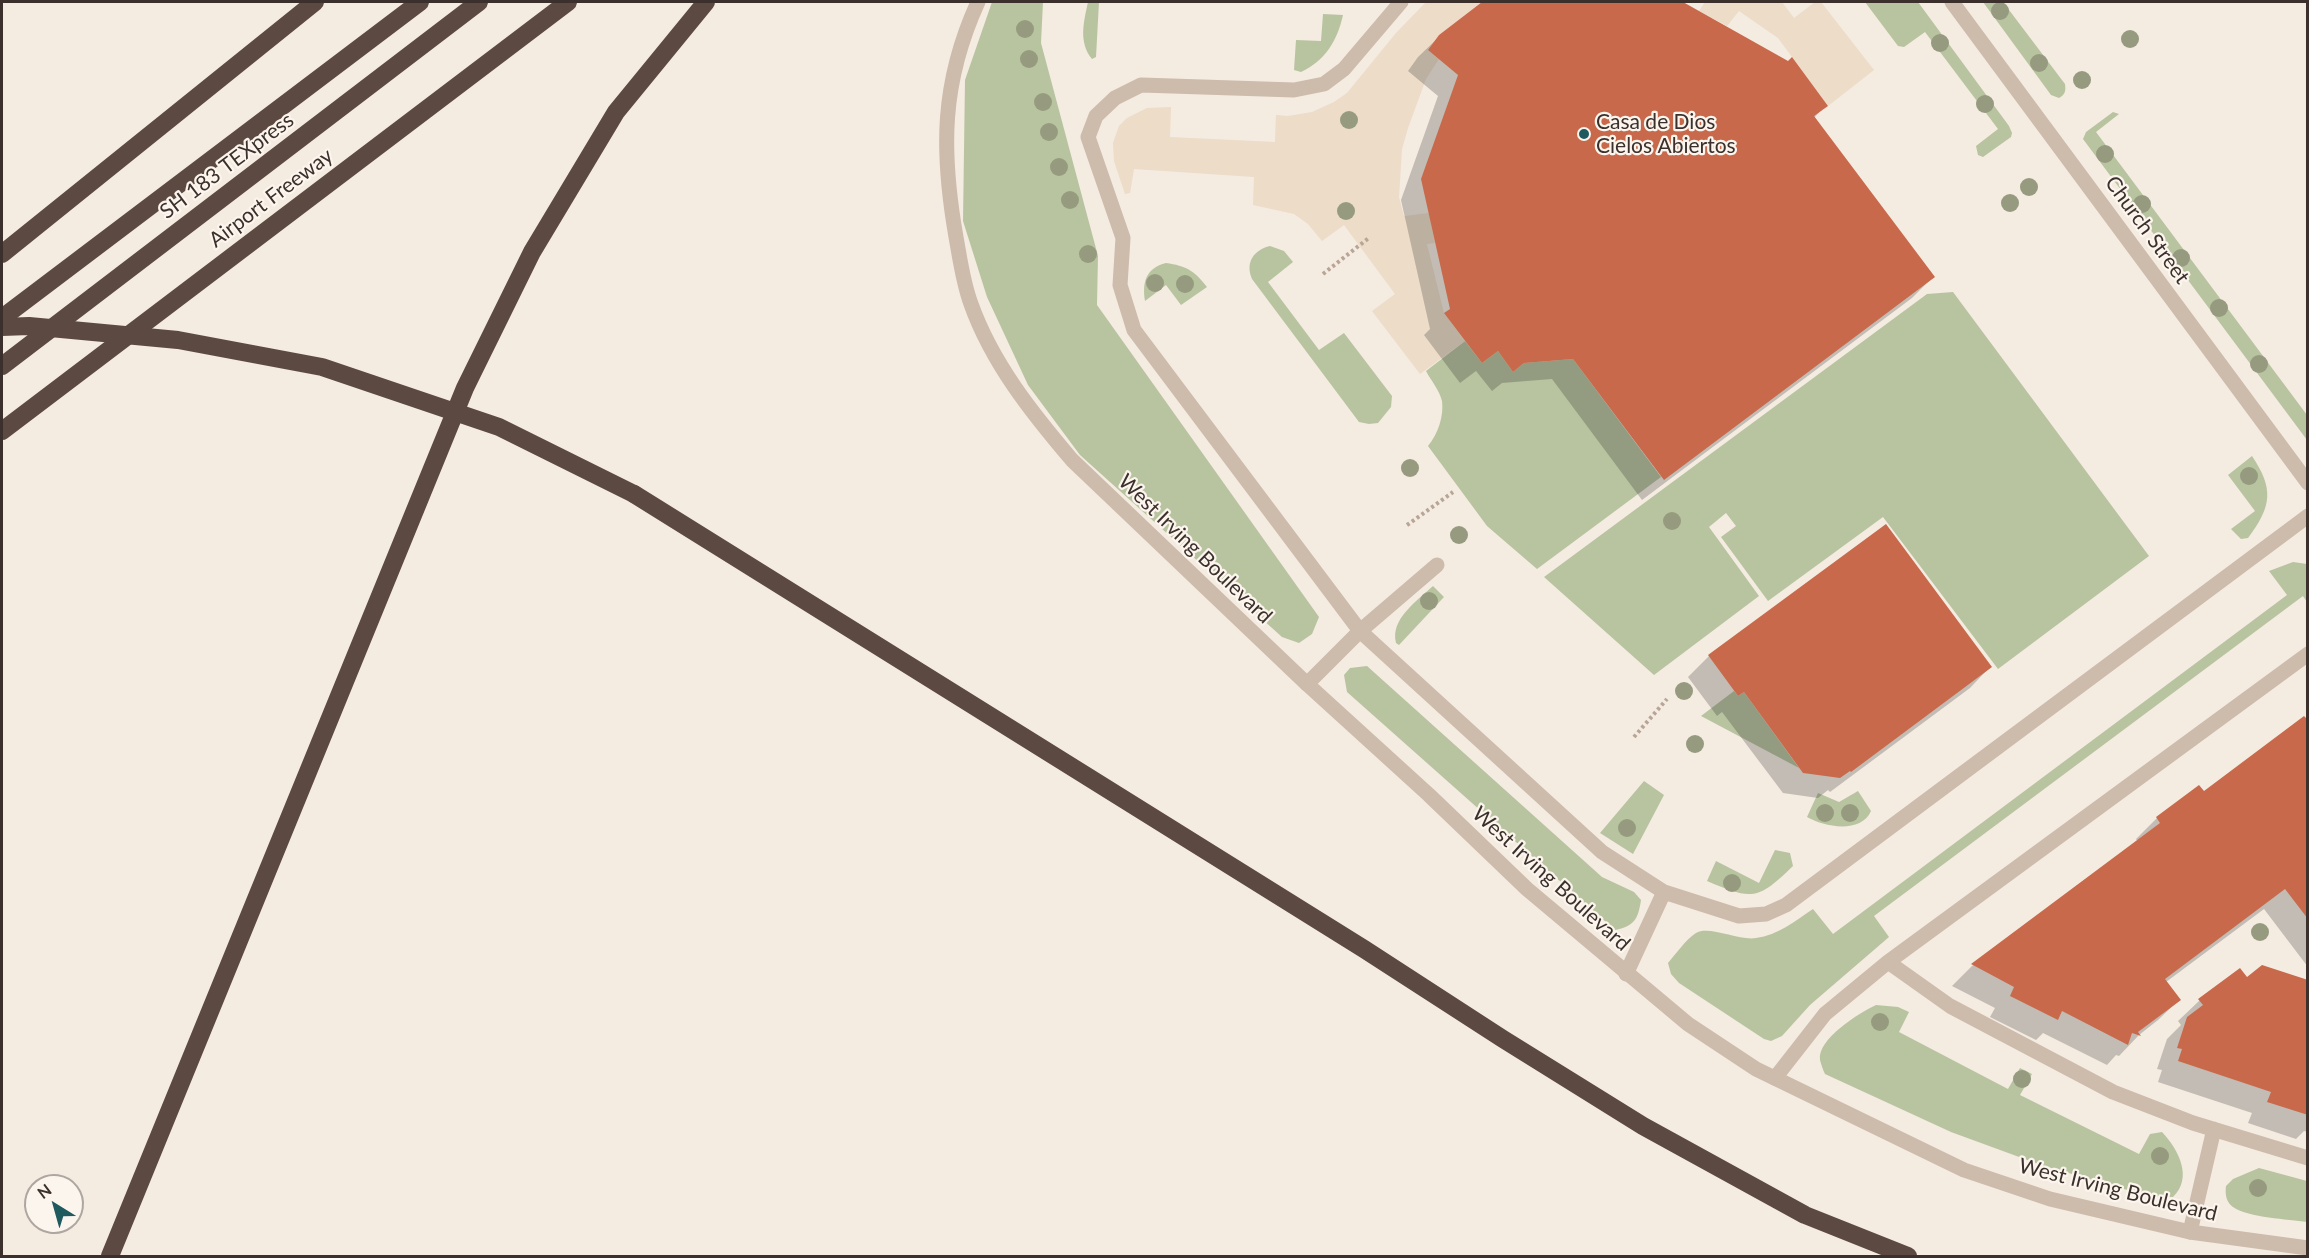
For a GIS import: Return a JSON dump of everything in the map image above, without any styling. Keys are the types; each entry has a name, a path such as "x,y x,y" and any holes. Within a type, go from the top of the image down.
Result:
{"highway":[{"path":"2,254 315,2"},
{"name":"SH 183 TEXpress","path":"2,318 420,2"},
{"name":"SH 183 TEXpress","path":"2,366 479,2"},
{"name":"Airport Freeway","path":"2,431 568,2"},
{"path":"110,1257 465,388 532,252 616,112 706,2"},
{"path":"2,327 29,326 178,340 322,367 499,427 634,494 1643,1126 1805,1215 1908,1257"}],"street":[{"name":"West Irving Boulevard","path":"978,2 966,29 954,68 947,103 947,171 961,264 971,303 988,342 1014,387 1043,427 1072,460 1307,684 1429,795 1527,889 1626,974 1688,1024 1756,1069 1964,1170 2050,1199 2190,1232 2307,1248"},
{"path":"1401,2 1344,69 1324,84 1294,90 1141,85 1115,98 1096,116 1088,137 1123,238 1120,285 1134,330 1360,632 1602,852 1664,892 1739,916 1766,914 1786,905 2307,516"},
{"name":"Church Street","path":"1952,2 2307,483"},
{"path":"1307,684 1360,632 1437,565"},
{"path":"1774,1078 1826,1014 1888,962 2307,654"},
{"path":"1626,974 1664,892"},
{"path":"1888,962 1950,1006 2113,1092 2214,1129 2307,1158"},
{"path":"2190,1232 2214,1129"}],"path":[{"path":"1323,274 1370,237"},
{"path":"1407,525 1453,492"},
{"path":"1634,737 1668,699"}],"green space":[{"path":"992,2 1043,2 1041,43 1098,256 1097,305 1319,617 1312,634 1299,643 1282,637 1080,455 1028,385 987,297 963,221 965,80"},
{"path":"1088,2 1099,2 1096,57 1092,59 1084,39"},
{"path":"1865,2 1918,2 2009,126 2011,137 1983,157 1978,155 1976,146 1998,129 1925,32 1904,47 1898,46"},
{"path":"1983,2 2003,2 2065,84 2063,96 2059,98 2051,95"},
{"path":"1323,14 1343,15 1334,41 1317,62 1301,72 1294,70 1296,40 1321,41"},
{"path":"2113,112 2119,114 2096,132 2307,415 2307,440 2083,139 2086,132"},
{"path":"1270,246 1284,251 1293,262 1268,282 1319,350 1344,333 1392,396 1391,407 1378,423 1359,422 1252,279 1250,262 1252,258 1259,250"},
{"path":"1166,263 1189,270 1198,276 1207,287 1181,305 1166,285 1145,301 1144,288 1147,277 1154,268"},
{"path":"1953,292 2149,556 1998,669 1883,517 1768,601 1721,537 1736,526 1726,513 1709,527 1759,596 1654,675 1544,577 1927,294"},
{"path":"1465,341 1482,363 1498,351 1513,372 1524,363 1573,359 1661,477 1537,569 1487,526 1428,446 1440,425 1442,401 1426,371"},
{"path":"2252,456 2267,488 2266,507 2248,538 2241,539 2231,529 2255,511 2228,475"},
{"path":"2293,562 2307,564 2307,602 2303,596 1874,916 1889,937 1810,1005 1782,1036 1771,1041 1764,1039 1679,983 1671,974 1668,963 1689,939 1702,931 1756,938 1779,931 1813,909 1833,934 2287,595 2269,571"},
{"path":"1433,586 1444,597 1399,645 1396,643 1395,634 1401,618"},
{"path":"1367,666 1602,877 1634,892 1641,900 1634,921 1615,930 1347,692 1344,675 1350,668"},
{"path":"1734,691 1738,696 1744,692 1799,768 1701,716"},
{"path":"1644,781 1664,795 1633,854 1600,833"},
{"path":"1858,791 1871,811 1859,823 1851,826 1832,826 1807,817 1818,793 1839,802"},
{"path":"1775,850 1790,853 1793,866 1762,891 1744,894 1707,881 1716,861 1759,883"},
{"path":"1876,1005 1898,1007 1909,1012 1899,1032 2008,1089 2020,1068 2032,1074 2020,1095 2139,1154 2150,1134 2162,1132 2174,1147 2181,1164 2183,1173 2179,1189 2173,1197 2148,1196 2041,1165 1951,1132 1825,1074 1820,1060 1825,1044 1850,1020"},
{"path":"2259,1168 2307,1181 2307,1222 2249,1214 2229,1203 2226,1198 2226,1186 2233,1179"}],"shaded area":[{"path":"1426,2 1482,2 1439,35 1428,50 1439,59 1426,79 1402,149 1399,197 1404,216 1429,213 1435,243 1427,244 1444,313 1465,341 1420,374 1372,311 1395,294 1344,225 1322,241 1308,224 1294,214 1253,205 1254,177 1134,169 1130,193 1125,194 1114,161 1113,143 1119,126 1127,118 1147,108 1171,107 1170,137 1275,142 1276,115 1288,116 1312,112 1347,93 1396,33"},
{"path":"1705,2 1782,2 1794,18 1815,2 1821,2 1874,70 1828,106 1778,38 1739,11 1727,26 1699,11"}],"building":[{"path":"1482,2 1683,2 1788,61 1792,57 1828,106 1814,116 1935,277 1664,480 1573,359 1524,363 1513,372 1498,351 1482,363 1444,313 1450,309 1421,179 1458,75 1428,50 1439,35"},
{"path":"1886,524 1992,667 1851,772 1840,778 1803,773 1744,692 1738,696 1708,655"},
{"path":"2304,716 2308,720 2308,919 2285,889 2165,979 2181,1000 2138,1032 2141,1036 2132,1033 2128,1045 2062,1011 2058,1020 2010,996 2014,987 1971,964 2160,823 2156,817 2199,785 2204,791"},
{"path":"2262,965 2308,980 2308,1115 2267,1102 2271,1092 2178,1061 2182,1049 2177,1048 2187,1017 2203,1005 2198,999 2240,968 2247,977"}],"place":[{"name":"Casa de Dios Cielos Abiertos","path":"1584,134"}]}
